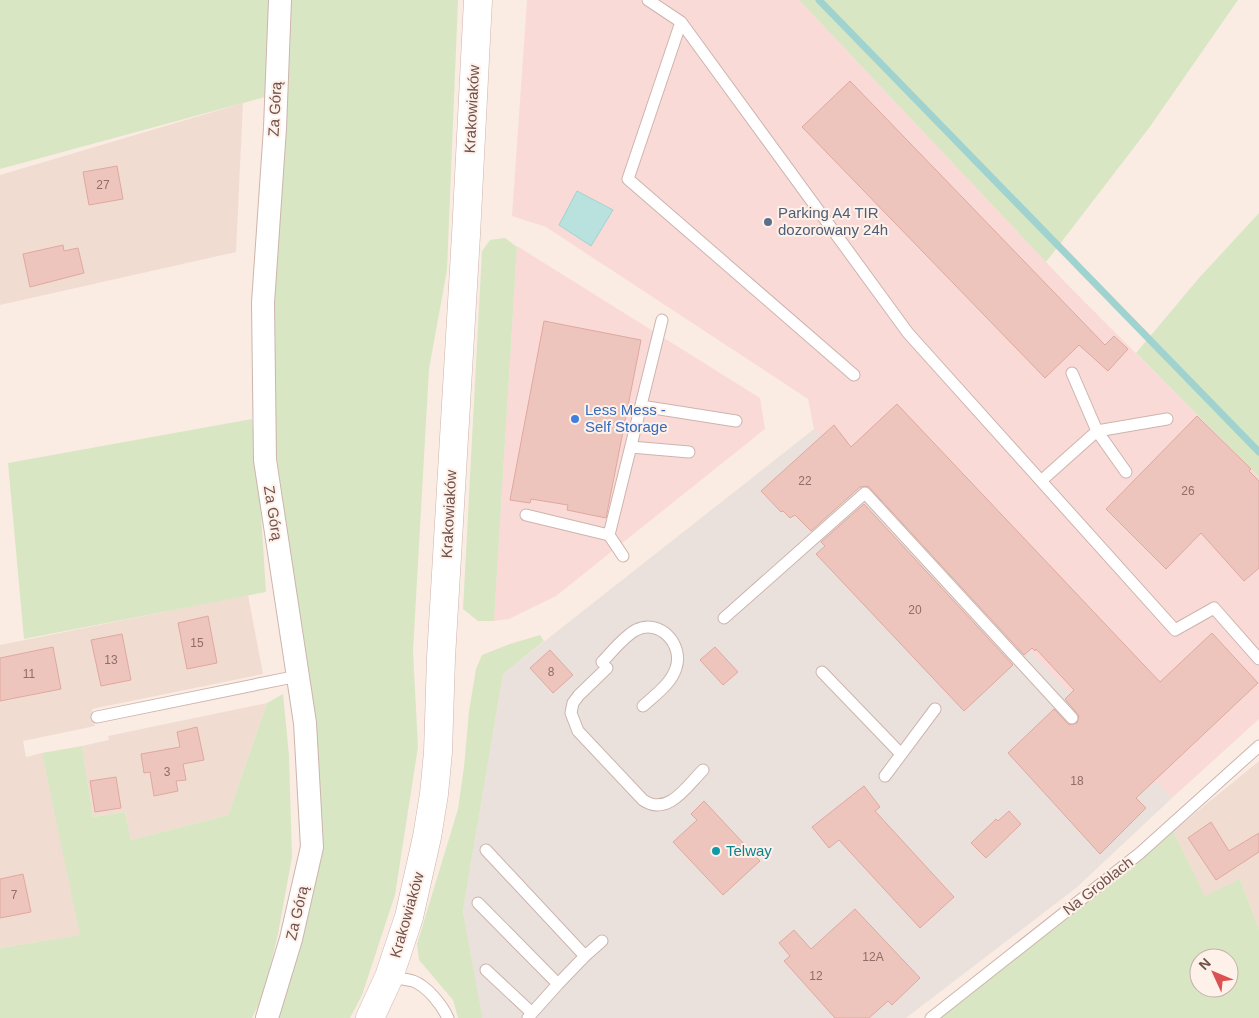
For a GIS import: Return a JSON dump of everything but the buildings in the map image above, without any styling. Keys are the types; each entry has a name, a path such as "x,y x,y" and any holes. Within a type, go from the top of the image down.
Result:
{"main road":[{"name":"Krakowiaków","path":"370,1018 389,977 409,917 428,837 434,794 438,752 441,658 466,244 478,0"}],"street":[{"name":"Za Górą","path":"267,1018 291,939 312,847 305,723 265,460 263,304 275,128 280,0"}],"lane":[{"path":"648,0 681,22 908,333 1175,630 1214,608 1259,659"},
{"path":"681,22 628,179 854,376"},
{"path":"610,536 662,320"},
{"path":"1072,373 1097,431 1126,472"},
{"path":"641,406 736,421"},
{"path":"1042,481 1097,431 1167,419"},
{"path":"631,447 689,452"},
{"path":"724,618 865,493 1072,718"},
{"path":"526,515 610,536 623,556"},
{"path":"643,706 664,688 677,667 678,656 675,644 669,636 661,630 649,627 638,629 629,635 579,695 573,704 571,713 578,731 643,800 650,804 656,806 670,803 703,770"},
{"path":"822,672 901,754"},
{"path":"97,717 298,676"},
{"path":"884,776 935,708"},
{"name":"Na Groblach","path":"931,1018 1140,853 1259,746"},
{"path":"486,850 586,956"},
{"path":"478,903 558,984"},
{"path":"486,970 530,1016 558,984 602,941"},
{"path":"389,977 415,982 433,996 444,1008 448,1018"}],"shaded area":[{"path":"527,0 799,0 1064,281 1259,477 1259,719 1172,798 836,454 814,429 808,399 546,227 512,216"},
{"path":"243,103 236,252 0,305 0,175"},
{"path":"517,246 760,398 765,429 556,596 509,619 494,621"},
{"path":"814,429 1172,798 1076,888 906,1018 482,1018 463,911 503,674"},
{"path":"248,595 263,674 92,709 95,726 23,741 26,757 42,753 81,935 0,948 0,645"},
{"path":"267,703 228,815 131,840 125,812 93,817 82,746 109,740 108,736"},
{"path":"1259,761 1259,929 1240,879 1205,897 1173,831"}],"green space":[{"path":"0,0 270,0 265,97 0,169"},
{"path":"289,0 458,0 447,270 429,369 413,651 418,747 395,895 362,995 350,1018 276,1018 301,935 307,669 275,445 271,306"},
{"path":"799,0 1238,0 1149,128 1046,262"},
{"path":"1259,213 1259,477 1136,353 1199,278"},
{"path":"505,238 517,247 494,621 478,621 463,609 482,251 490,240"},
{"path":"252,419 260,498 266,592 24,639 8,463"},
{"path":"540,635 544,641 503,674 463,911 482,1018 458,1018 453,1000 419,960 417,944 458,809 469,711 476,669 482,655"},
{"path":"283,694 289,755 292,857 278,934 264,994 252,1018 0,1018 0,948 80,935 42,753 82,746 93,817 125,812 131,840 228,815 267,703"},
{"path":"1173,831 1205,896 1240,879 1259,929 1259,1018 941,1018 1146,855"}],"water":[{"path":"577,191 613,210 591,246 559,225"}],"waterway":[{"path":"819,0 1259,452"}],"place":[{"name":"Parking A4 TIR dozorowany 24h","path":"768,222"},
{"name":"Less Mess - Self Storage","path":"575,419"},
{"name":"Telway","path":"716,851"}]}
